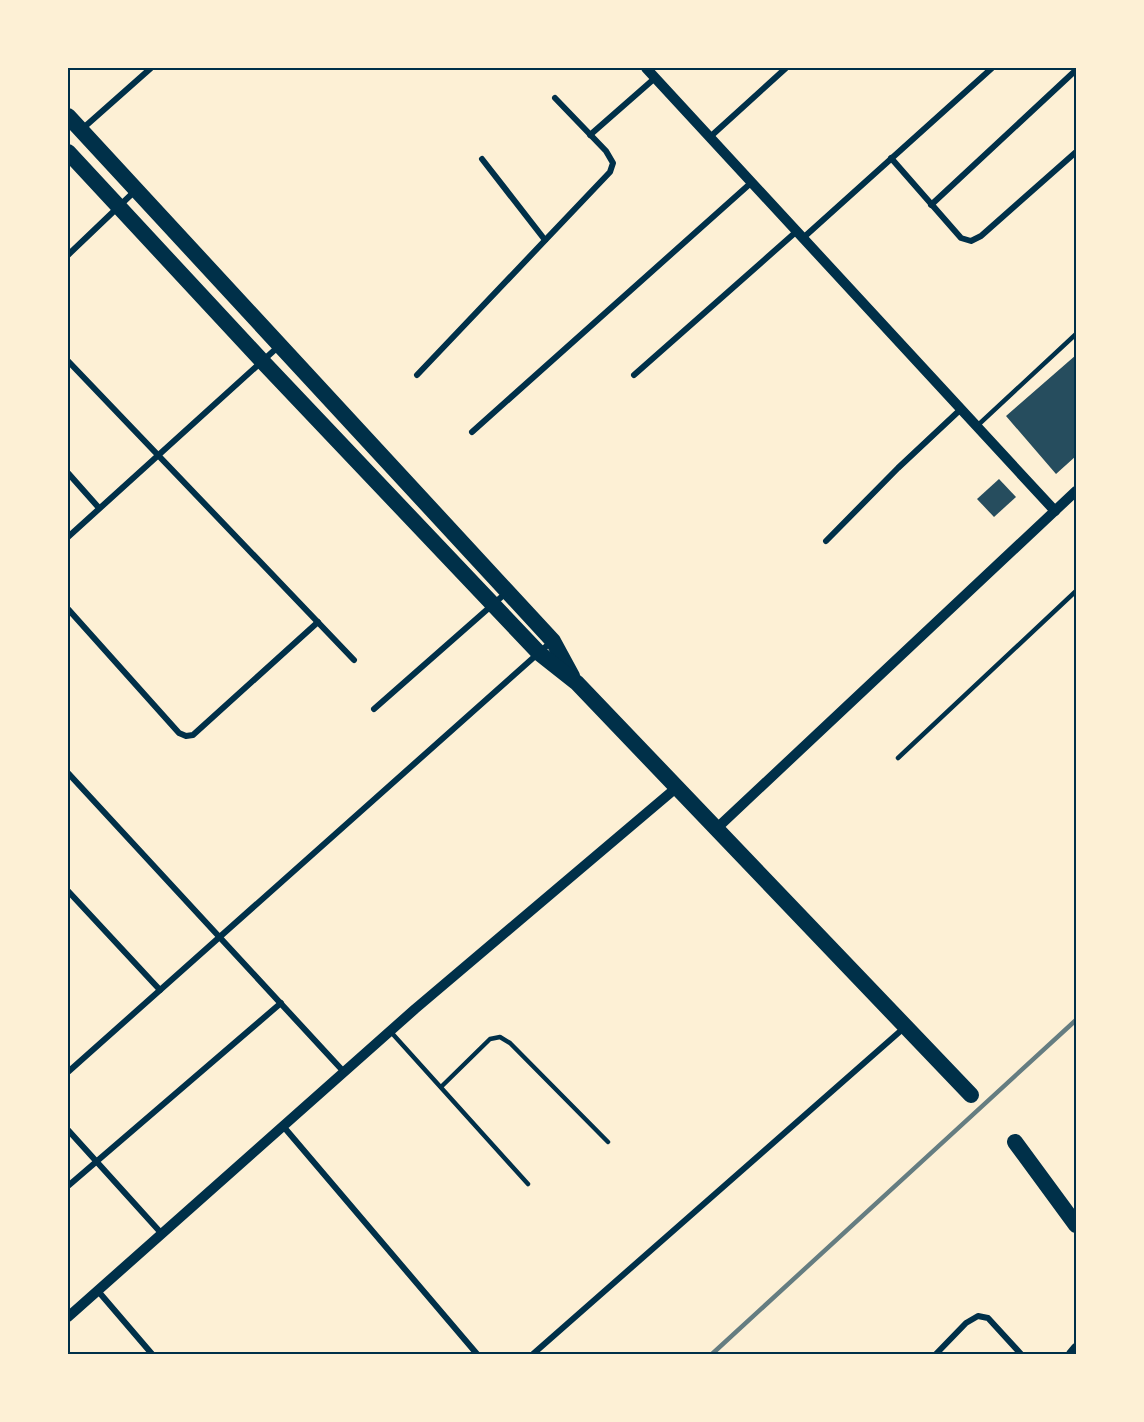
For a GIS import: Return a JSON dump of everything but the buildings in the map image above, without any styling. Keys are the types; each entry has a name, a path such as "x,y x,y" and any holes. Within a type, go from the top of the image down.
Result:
{"highway":[{"path":"68,116 553,641 577,683"},
{"path":"68,152 262,361 539,653 577,683 971,1095"},
{"path":"1015,1142 1077,1225"}],"street":[{"path":"81,130 151,68"},
{"path":"646,68 1056,511"},
{"path":"710,137 786,68"},
{"path":"634,375 891,158 992,68"},
{"path":"931,205 1077,70"},
{"path":"590,135 655,78"},
{"path":"417,375 610,172 613,163 606,151 555,98"},
{"path":"891,158 961,238 971,241 981,236 1077,152"},
{"path":"482,159 546,240"},
{"path":"472,432 752,182"},
{"path":"68,255 136,190"},
{"path":"68,537 279,345"},
{"path":"68,361 354,660"},
{"path":"826,541 898,468 961,409"},
{"path":"68,473 99,508"},
{"path":"716,829 1077,491"},
{"path":"374,710 507,592"},
{"path":"68,609 179,733 186,736 193,735 318,622"},
{"path":"68,1072 553,641"},
{"path":"68,773 344,1072"},
{"path":"68,1317 390,1031 676,788"},
{"path":"68,891 160,990"},
{"path":"68,1186 280,1003"},
{"path":"533,1354 906,1027"},
{"path":"283,1126 477,1354"},
{"path":"68,1130 162,1234"},
{"path":"98,1291 152,1354"},
{"path":"936,1354 966,1323 978,1316 988,1318 1021,1354"},
{"path":"1071,1354 1077,1348"}],"lane":[{"path":"977,426 1077,334"},
{"path":"898,758 1077,591"},
{"path":"390,1031 528,1184"},
{"path":"441,1086 490,1039 500,1037 510,1042 608,1142"}],"railway":[{"path":"712,1354 1076,1020"}]}
